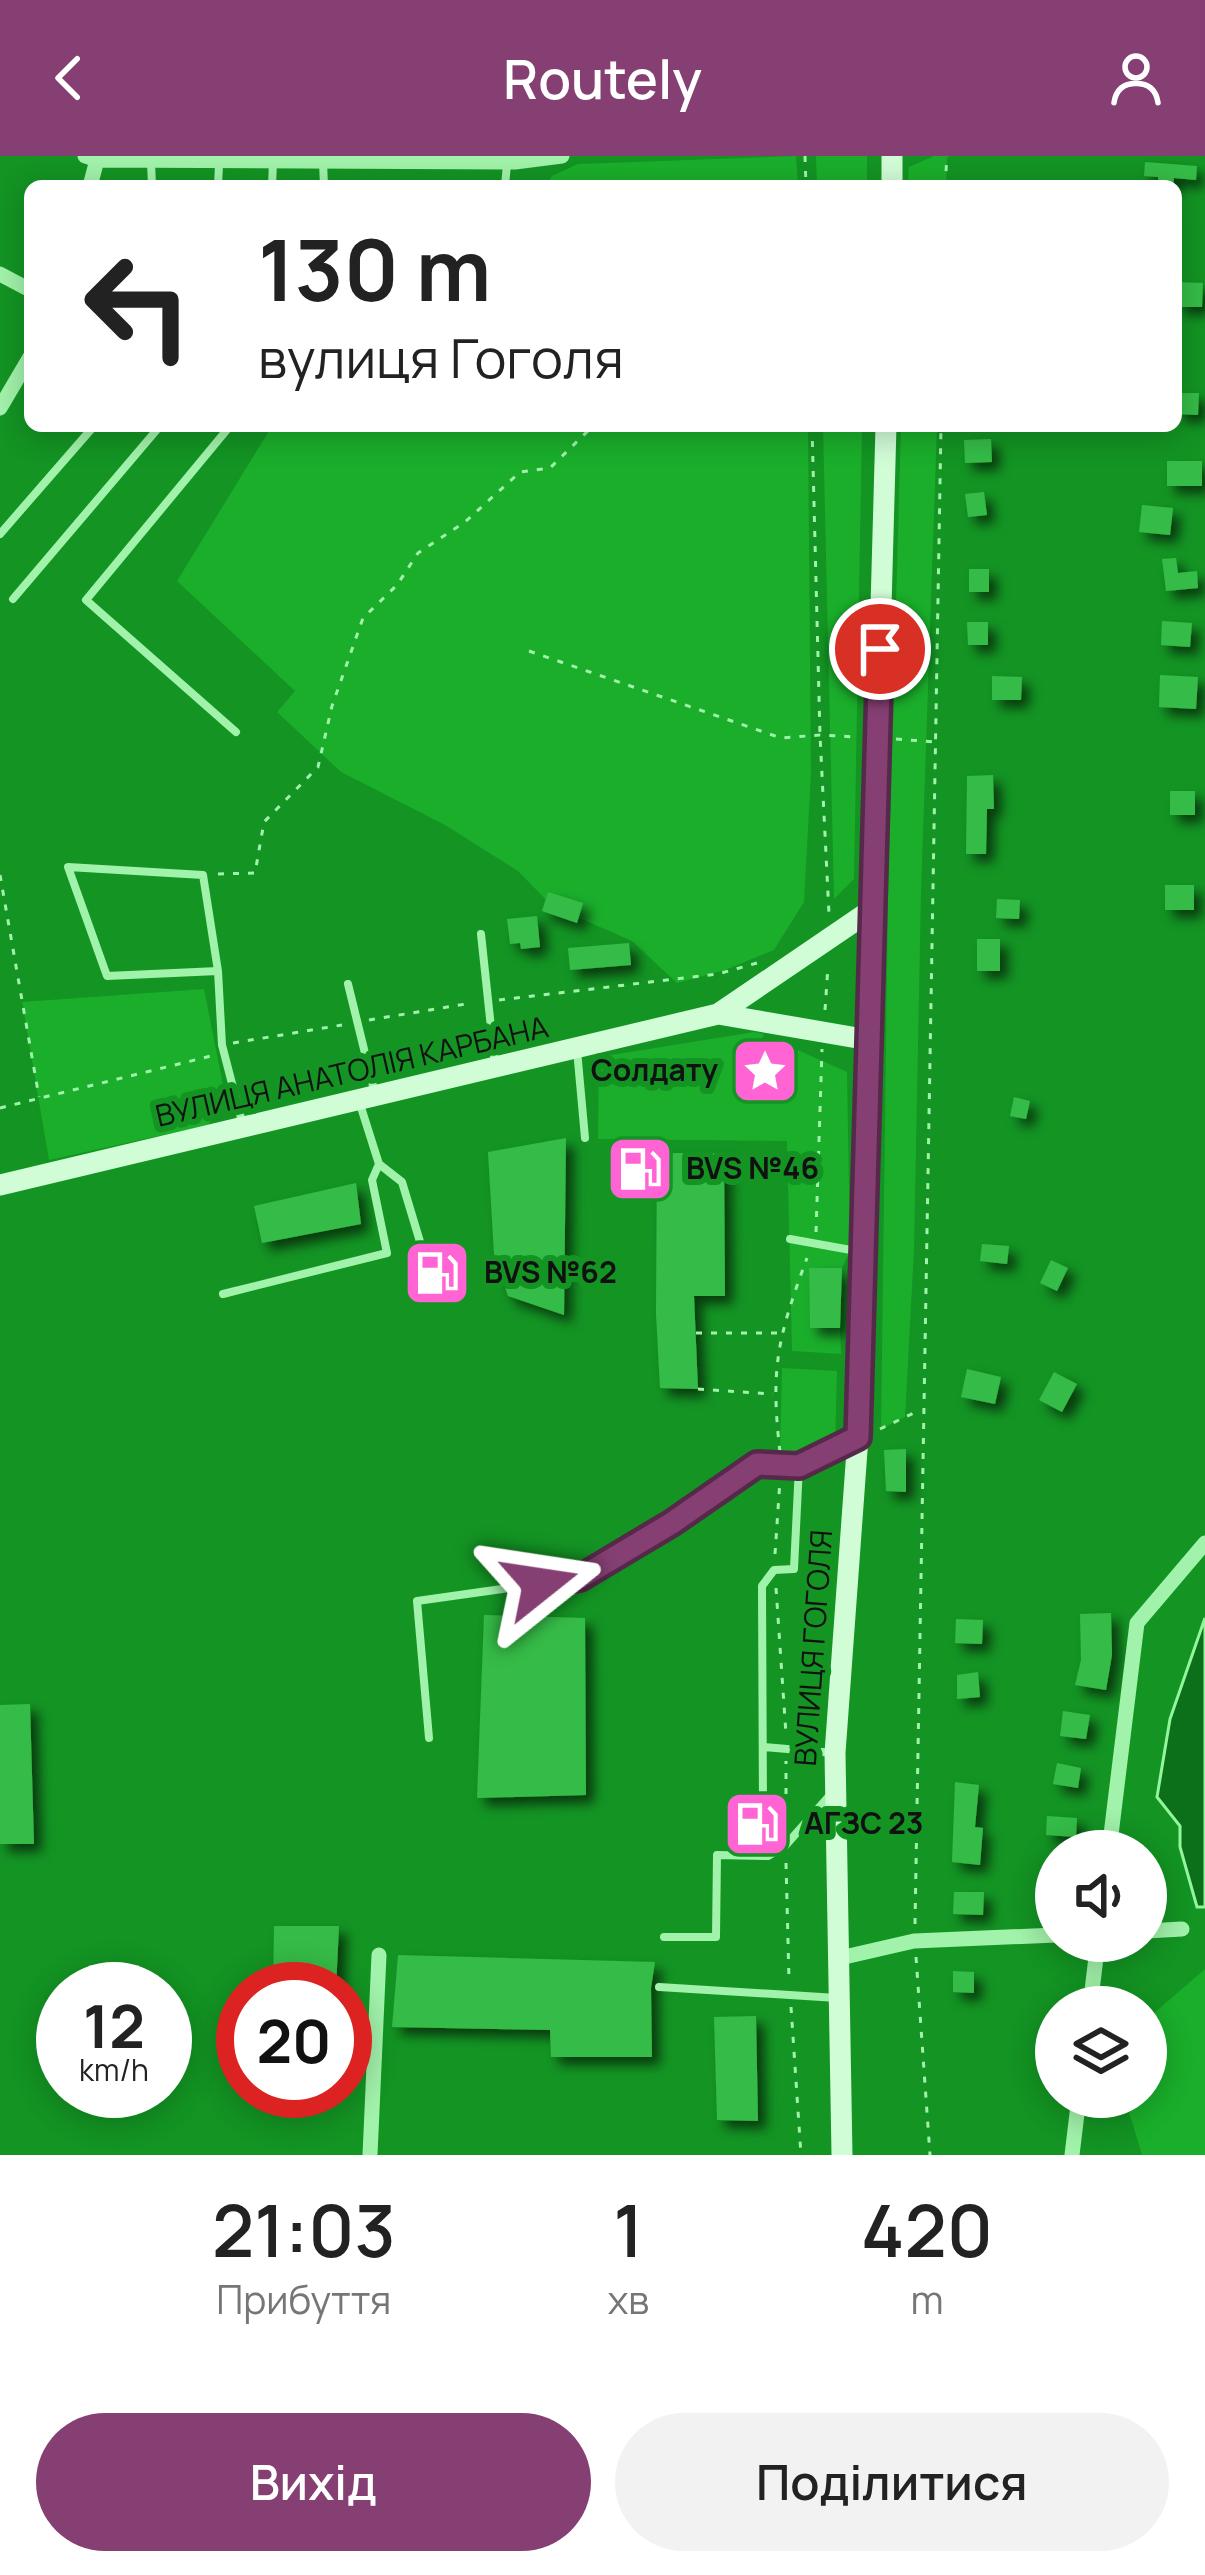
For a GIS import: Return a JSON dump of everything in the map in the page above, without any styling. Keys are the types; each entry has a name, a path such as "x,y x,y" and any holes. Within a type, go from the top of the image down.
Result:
{"street":[{"path":"91,158 507,161 562,156"},
{"path":"0,408 24,367"},
{"name":"ВУЛИЦЯ ГОГОЛЯ","path":"842,2155 835,1754 858,1437 886,432"},
{"path":"718,1014 823,931 872,910"},
{"path":"718,1014 869,1040"},
{"name":"ВУЛИЦЯ АНАТОЛІЯ КАРБАНА","path":"0,1185 718,1014"},
{"path":"1112,1830 1137,1623 1205,1543"},
{"path":"1167,1930 1182,1929"},
{"path":"840,1958 914,1941 1035,1936"},
{"path":"370,2155 379,1954"},
{"path":"1072,2155 1076,2118"}],"lane":[{"path":"151,160 152,180"},
{"path":"218,180 219,160"},
{"path":"272,180 273,160"},
{"path":"323,161 324,180"},
{"path":"505,180 507,161"},
{"path":"0,534 89,432"},
{"path":"13,599 155,432"},
{"path":"225,432 86,600 236,732"},
{"path":"218,971 106,976 68,867 202,875 218,971 222,1045 245,1129"},
{"path":"481,934 496,1066"},
{"path":"223,1294 388,1253 372,1180 379,1164 348,984"},
{"path":"577,1049 585,1138"},
{"path":"379,1164 402,1182 421,1245"},
{"path":"790,1239 863,1252"},
{"path":"428,1738 417,1601 580,1578 757,1464 799,1466 858,1437"},
{"path":"763,1812 762,1586 775,1570 794,1569 799,1466"},
{"path":"764,1747 835,1754"},
{"path":"664,1937 716,1937 716,1856 768,1856 785,1846 835,1789"},
{"path":"659,1987 839,1998"}],"path":[{"path":"202,875 255,873 264,822 318,767 332,706 363,618 397,585 418,554 465,522 520,472 550,468 586,432"},
{"path":"696,1334 779,1333 816,1231 823,931 829,908 812,432"},
{"path":"929,2155 914,1941 941,432"},
{"path":"530,651 782,738 820,734 936,742"},
{"path":"0,875 39,1099"},
{"path":"823,931 829,908"},
{"path":"0,1108 215,1055 222,1045 489,1001 718,974 757,963"},
{"path":"698,1389 773,1394"},
{"path":"858,1437 922,1409"}],"shaded area":[{"path":"796,156 798,180 550,180 578,164"},
{"path":"816,156 867,156 867,180 817,180"},
{"path":"934,156 947,156 946,180 908,180 909,167"},
{"path":"268,432 808,432 811,773 804,902 774,950 677,983 632,941 552,906 518,871 445,825 341,772 277,712 295,691 177,581"},
{"path":"823,432 862,432 854,879 834,899"},
{"path":"901,432 937,432 914,1250 905,1417 881,1429 888,892"},
{"path":"204,989 226,1100 208,1125 49,1160 22,1002"},
{"path":"764,1034 746,1077 779,1091 798,1050 847,1072 850,1251 842,1268 809,1269 810,1328 840,1328 841,1354 792,1351 787,1141 598,1139 599,1057"},
{"path":"782,1368 837,1371 835,1449 780,1452"},
{"path":"1205,1618 1205,1907 1197,1907 1180,1847 1180,1826 1157,1797 1170,1719"},
{"path":"1205,1969 1205,2155 1142,2155 1131,2118 1167,2118 1167,2002"}],"building":[{"path":"1145,162 1197,166 1196,180 1144,176"},
{"path":"1182,282 1203,283 1202,307 1182,307"},
{"path":"1182,393 1199,393 1198,415 1182,414"},
{"path":"991,439 992,462 965,463 964,440"},
{"path":"1167,461 1202,461 1202,486 1167,486"},
{"path":"984,492 987,515 968,517 965,494"},
{"path":"1142,505 1173,508 1170,535 1139,532"},
{"path":"1176,558 1178,573 1197,571 1198,588 1166,591 1162,559"},
{"path":"969,569 989,569 989,592 969,592"},
{"path":"1162,621 1192,623 1190,647 1161,645"},
{"path":"967,622 988,622 988,645 968,645"},
{"path":"1160,675 1198,677 1196,709 1159,707"},
{"path":"992,676 1022,677 1021,700 992,700"},
{"path":"993,775 994,809 987,809 986,854 966,854 967,776"},
{"path":"1170,791 1195,791 1195,815 1170,815"},
{"path":"1165,885 1194,885 1194,910 1165,910"},
{"path":"548,892 583,903 577,923 542,911"},
{"path":"997,899 1020,900 1019,919 996,918"},
{"path":"537,916 540,947 521,949 520,943 510,944 507,919"},
{"path":"977,939 1000,939 1000,971 977,971"},
{"path":"629,943 631,965 570,970 568,948"},
{"path":"1014,1097 1030,1101 1026,1119 1010,1116"},
{"path":"566,1138 564,1315 508,1296 494,1254 488,1152"},
{"path":"657,1153 724,1153 725,1296 694,1296 698,1389 660,1388"},
{"path":"356,1183 361,1224 262,1243 254,1206"},
{"path":"982,1244 1009,1246 1007,1264 980,1261"},
{"path":"1051,1260 1068,1268 1057,1291 1040,1283"},
{"path":"809,1268 842,1268 840,1328 810,1328"},
{"path":"967,1369 1001,1377 995,1404 961,1397"},
{"path":"1054,1372 1077,1384 1062,1412 1039,1400"},
{"path":"906,1449 906,1492 886,1491 884,1450"},
{"path":"1111,1613 1112,1655 1106,1690 1075,1685 1081,1660 1080,1614"},
{"path":"484,1615 585,1618 586,1795 477,1798"},
{"path":"956,1619 983,1620 982,1644 955,1643"},
{"path":"978,1672 980,1697 957,1699 957,1675"},
{"path":"30,1704 34,1844 0,1844 0,1705"},
{"path":"1063,1711 1090,1715 1086,1739 1060,1736"},
{"path":"1057,1763 1081,1768 1078,1788 1053,1784"},
{"path":"955,1782 979,1785 975,1827 983,1828 980,1865 952,1862"},
{"path":"1047,1816 1077,1818 1076,1830 1046,1830"},
{"path":"954,1892 984,1892 983,1915 953,1914"},
{"path":"274,1926 339,1926 337,1962 273,1962"},
{"path":"398,1955 655,1962 652,2057 551,2057 550,2030 392,2027"},
{"path":"953,1971 974,1972 974,1993 953,1992"},
{"path":"756,2016 758,2121 717,2120 714,2017"}],"place":[{"name":"Солдату","path":"765,1071"},
{"name":"BVS №46","path":"640,1169"},
{"name":"BVS №62","path":"437,1273"},
{"name":"АГЗС 23","path":"757,1824"}],"route":[{"path":"540,1584 580,1578 757,1464 799,1466 858,1437 880,649"}]}
